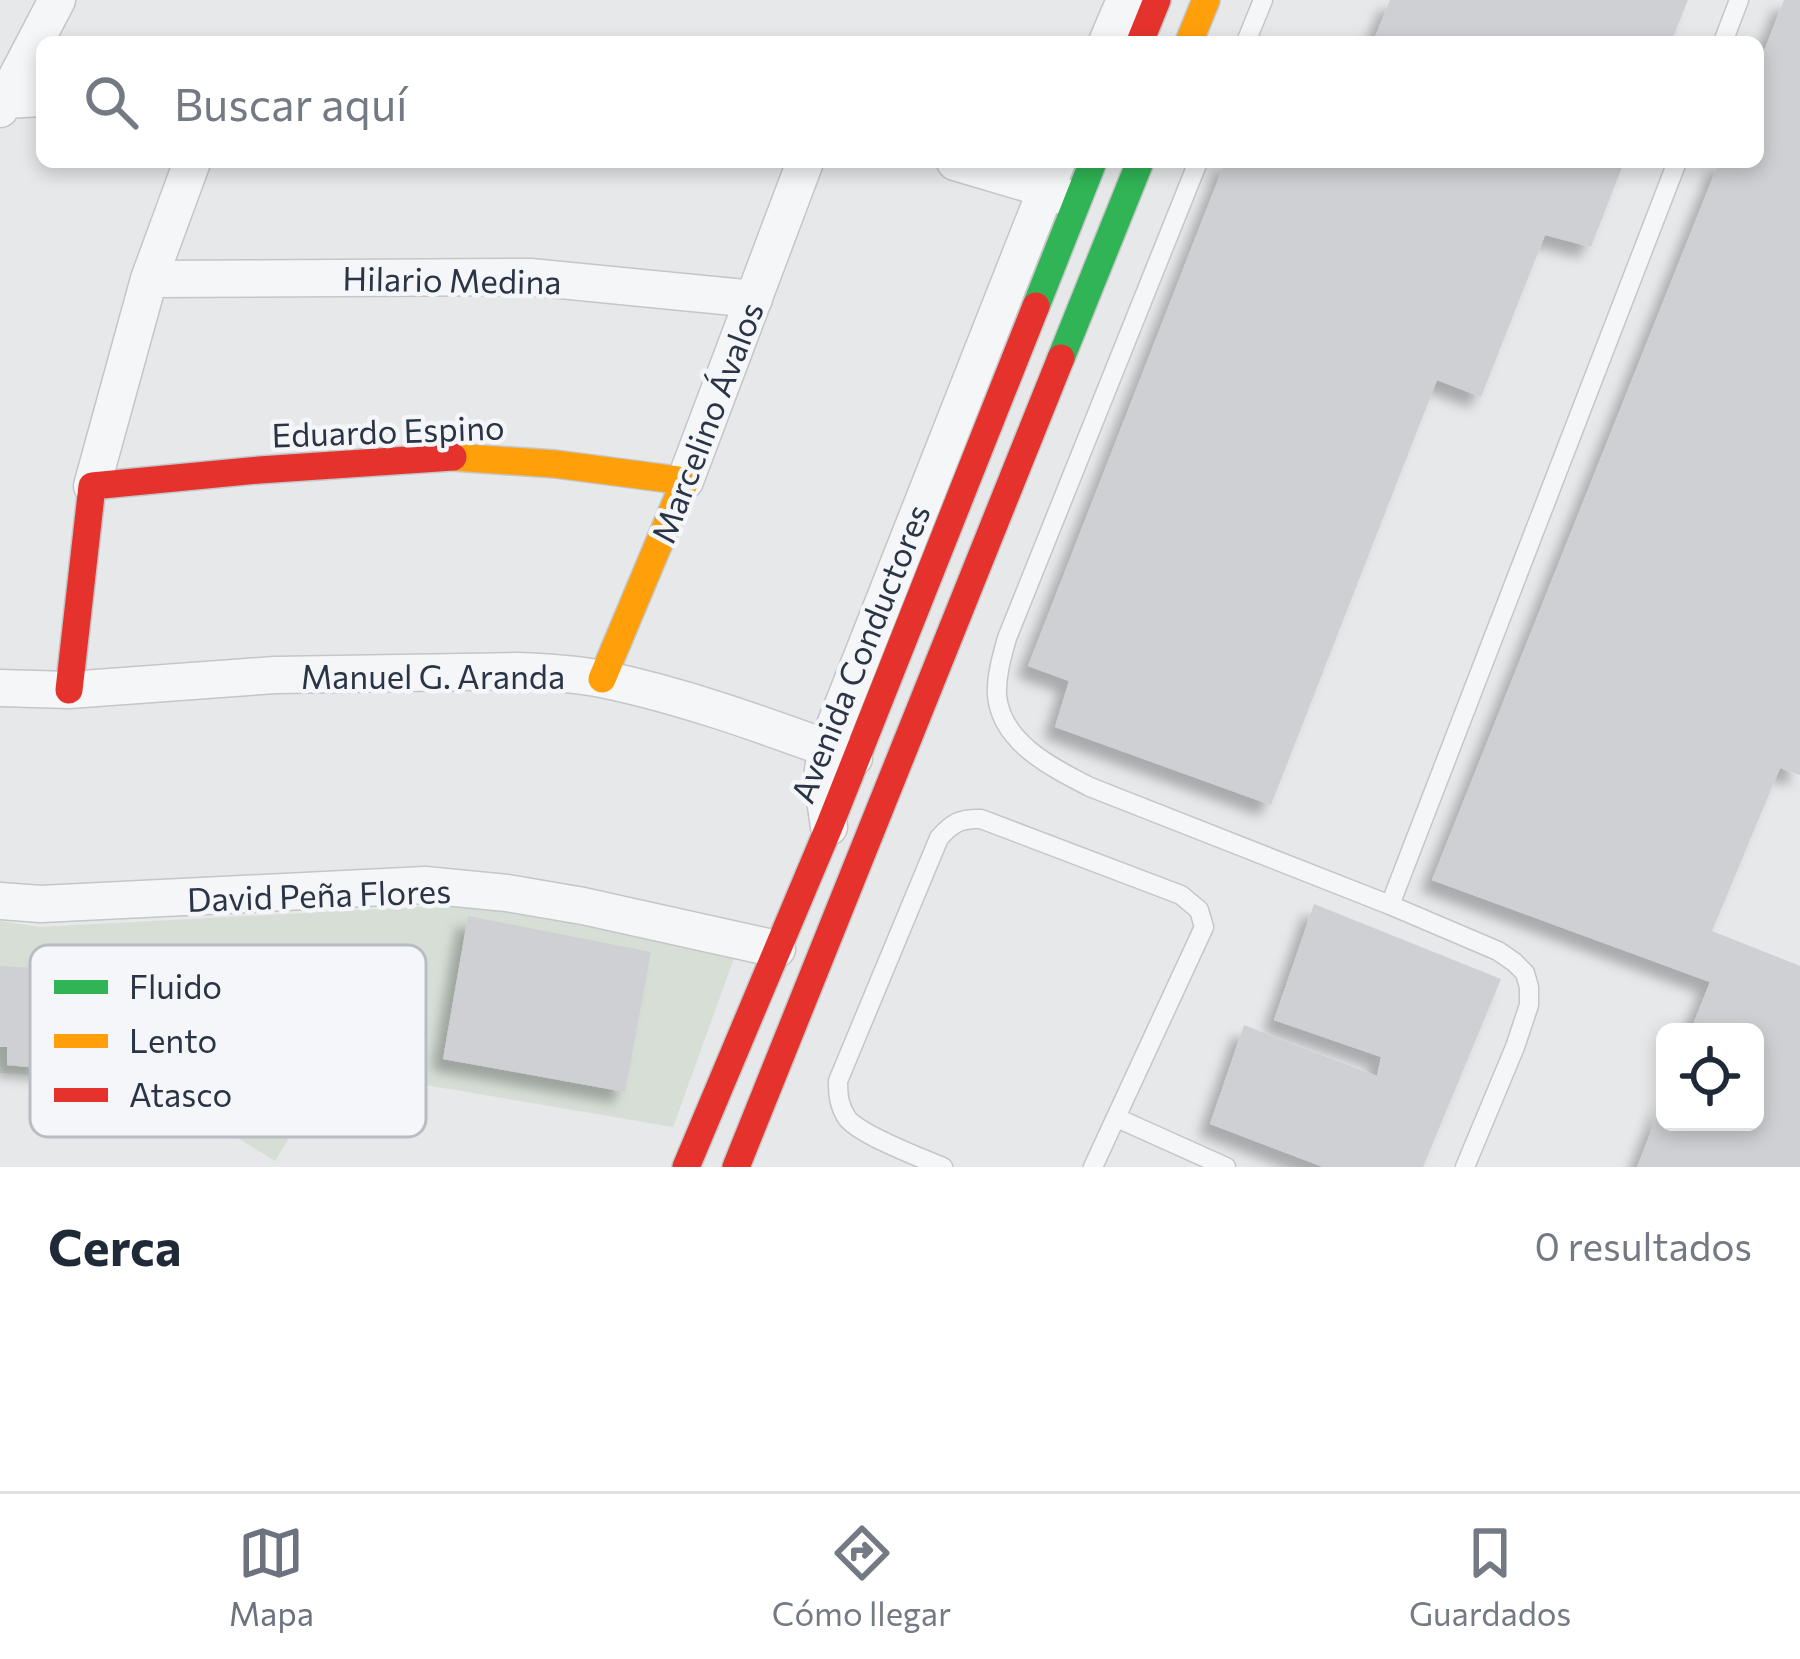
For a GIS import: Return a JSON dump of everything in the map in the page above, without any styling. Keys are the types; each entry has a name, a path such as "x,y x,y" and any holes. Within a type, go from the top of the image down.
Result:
{"main road":[{"path":"1191,36 1206,0"},
{"path":"736,1167 1139,168"},
{"name":"Eduardo Espino","path":"92,486 454,457 686,481"},
{"name":"Marcelino Ávalos","path":"602,679 686,481"},
{"path":"69,690 92,486"},
{"name":"Avenida Conductores","path":"686,1167 829,827"}],"street":[{"path":"38,36 57,0"},
{"path":"1112,36 1134,10"},
{"path":"2,105 36,40"},
{"path":"2,105 36,99"},
{"path":"92,486 149,279 190,168"},
{"name":"Marcelino Ávalos","path":"686,481 804,168"},
{"path":"829,827 822,778 840,753 1060,184 984,168"},
{"name":"Hilario Medina","path":"149,279 530,277 754,299"},
{"name":"Manuel G. Aranda","path":"0,688 69,690 297,674 518,670 602,679 721,710 840,753"},
{"name":"David Peña Flores","path":"0,901 62,904 424,885 583,906 777,950"}],"lane":[{"path":"1248,36 1263,0"},
{"path":"1725,36 1739,0"},
{"path":"1196,168 1007,638 999,667 1001,716 1046,764 1090,787 1390,905 1514,962 1525,974 1529,1005 1465,1167"},
{"path":"1390,905 1675,168"},
{"path":"936,1166 856,1128 838,1098 838,1081 939,838 966,818 1181,895 1203,917 1204,927 1093,1167"},
{"path":"1117,1118 1226,1167"}],"shaded area":[{"path":"511,902 736,953 673,1127 426,1085 426,945 30,945 30,1075 0,1073 0,921 40,927"},
{"path":"236,1137 290,1137 275,1161"}],"building":[{"path":"1390,0 1688,0 1673,36 1375,36"},
{"path":"1784,0 1800,0 1800,775 1780,768 1712,931 1800,966 1800,1167 1637,1167 1656,1119 1656,1131 1764,1131 1764,1023 1694,1023 1710,982 1432,880 1717,168 1764,168 1764,51"},
{"path":"1223,168 1622,168 1591,247 1545,235 1481,397 1437,380 1271,805 1055,727 1069,681 1028,666"},
{"path":"1314,904 1501,979 1423,1167 1323,1167 1210,1124 1244,1025 1377,1076 1381,1057 1274,1020"},
{"path":"468,916 651,952 625,1092 443,1059"},
{"path":"0,966 30,968 30,1067 7,1065 7,1047 0,1047"}],"traffic: fast":[{"path":"1036,306 1091,168"},
{"path":"1061,358 1138,168"}],"traffic: slow":[{"path":"1191,36 1206,0"},
{"path":"453,457 685,481 602,679"}],"traffic: jam":[{"path":"1142,36 1157,0"},
{"path":"686,1167 829,827 1036,306"},
{"path":"736,1167 1061,358"},
{"path":"69,690 92,486 453,457"}]}
